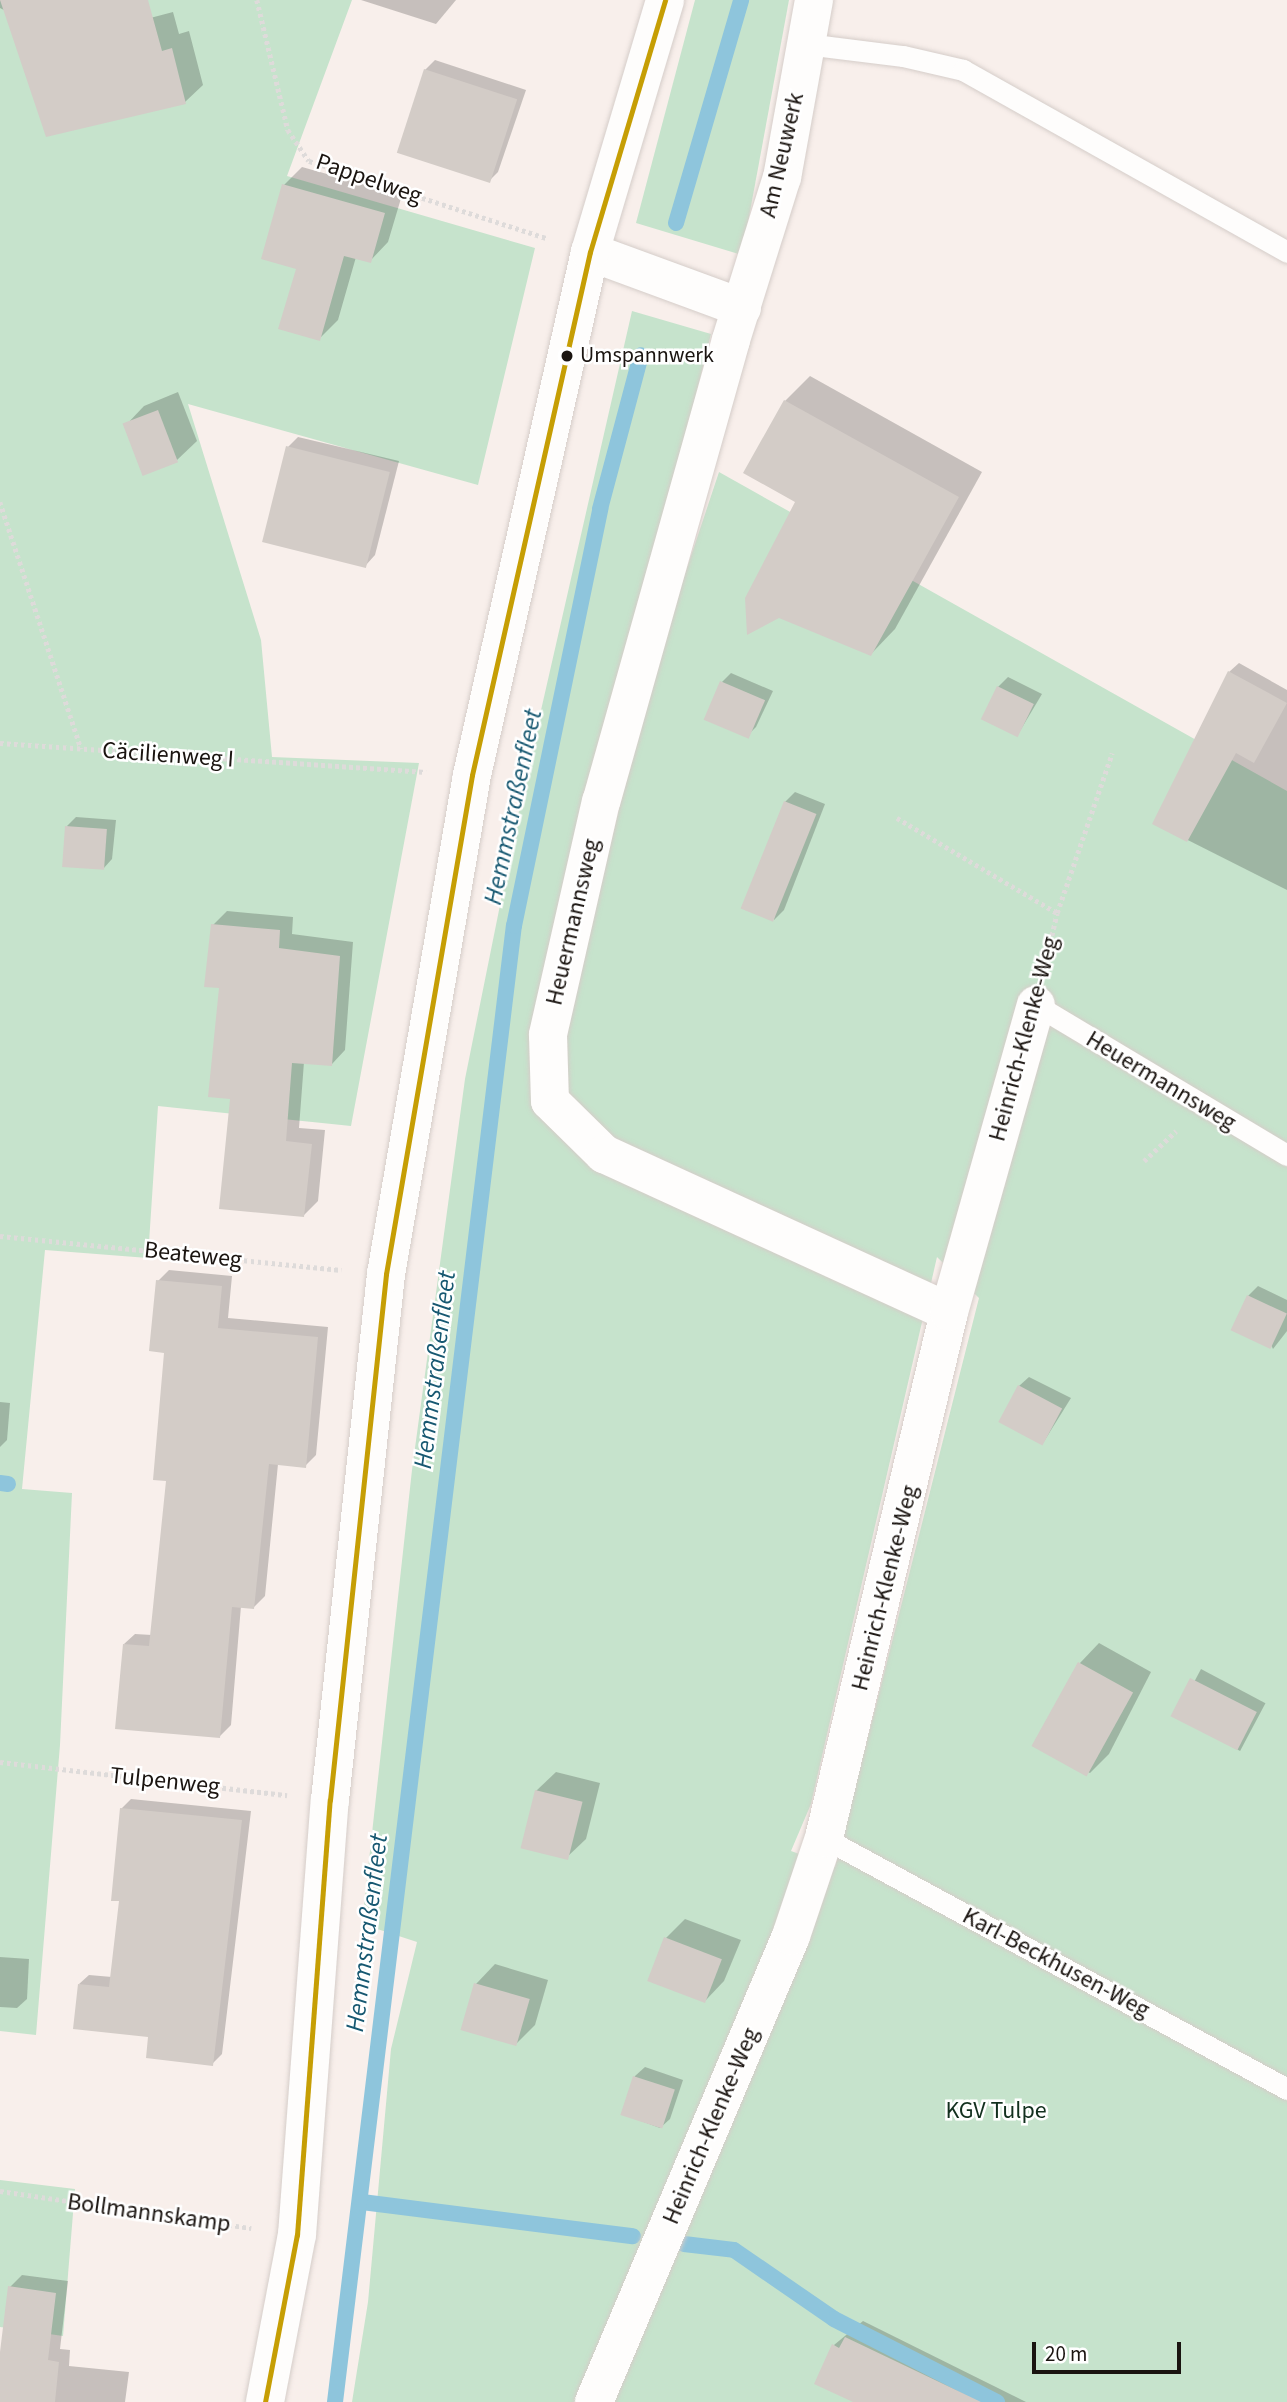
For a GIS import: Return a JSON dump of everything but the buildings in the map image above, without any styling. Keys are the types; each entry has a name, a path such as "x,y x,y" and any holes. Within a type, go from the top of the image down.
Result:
{"street":[{"path":"265,2402 297,2235 330,1800 386,1274 472,775 590,252 665,0"},
{"name":"Am Neuwerk","path":"742,308 782,177 814,0"},
{"path":"590,252 742,308"},
{"name":"Heuermannsweg","path":"742,308 601,801 548,1035 550,1101 604,1154 949,1312"},
{"name":"Heinrich-Klenke-Weg","path":"594,2402 791,1936 824,1838 949,1312 1035,1005"}],"lane":[{"path":"806,44 903,56 963,71 1287,253"},
{"name":"Heuermannsweg","path":"1035,1005 1287,1155"},
{"name":"Karl-Beckhusen-Weg","path":"824,1838 1287,2089"}],"path":[{"name":"Pappelweg","path":"257,0 288,130 309,161 590,252"},
{"name":"Cäcilienweg I","path":"0,502 81,748 472,775"},
{"path":"0,743 81,748"},
{"name":"Heinrich-Klenke-Weg","path":"1035,1005 1058,913 1112,753"},
{"path":"897,818 1058,913"},
{"name":"Beateweg","path":"0,1236 386,1274"},
{"name":"Tulpenweg","path":"0,1762 330,1800"},
{"name":"Bollmannskamp","path":"0,2191 297,2235"}],"green space":[{"path":"0,0 352,0 287,176 535,248 478,485 188,404 261,640 272,757 419,763 351,1126 158,1106 148,1258 45,1250 22,1489 72,1493 60,1745 36,2035 0,2031"},
{"path":"695,0 789,0 742,255 636,223"},
{"name":"KGV Tulpe","path":"632,311 711,334 660,540 557,1058 656,661 719,472 1287,791 1287,2402 352,2402 368,2302 391,2049 417,1942 362,1924 412,1470 465,1079 526,776","holes":["937,1257 979,1298 835,1867 791,1851 811,1804"]},
{"path":"0,2180 75,2189 63,2336 0,2327"}],"waterway":[{"name":"Hemmstraßenfleet","path":"676,223 741,0"},
{"name":"Hemmstraßenfleet","path":"335,2402 514,926 600,509 641,355"},
{"path":"0,1483 8,1484"},
{"path":"362,2202 633,2236"},
{"path":"684,2244 734,2250 834,2319 997,2402"}],"transit line":[{"path":"265,2402 297,2235 330,1800 386,1274 472,775 590,252 665,0"}],"place":[{"name":"Umspannwerk","path":"567,356"}]}
